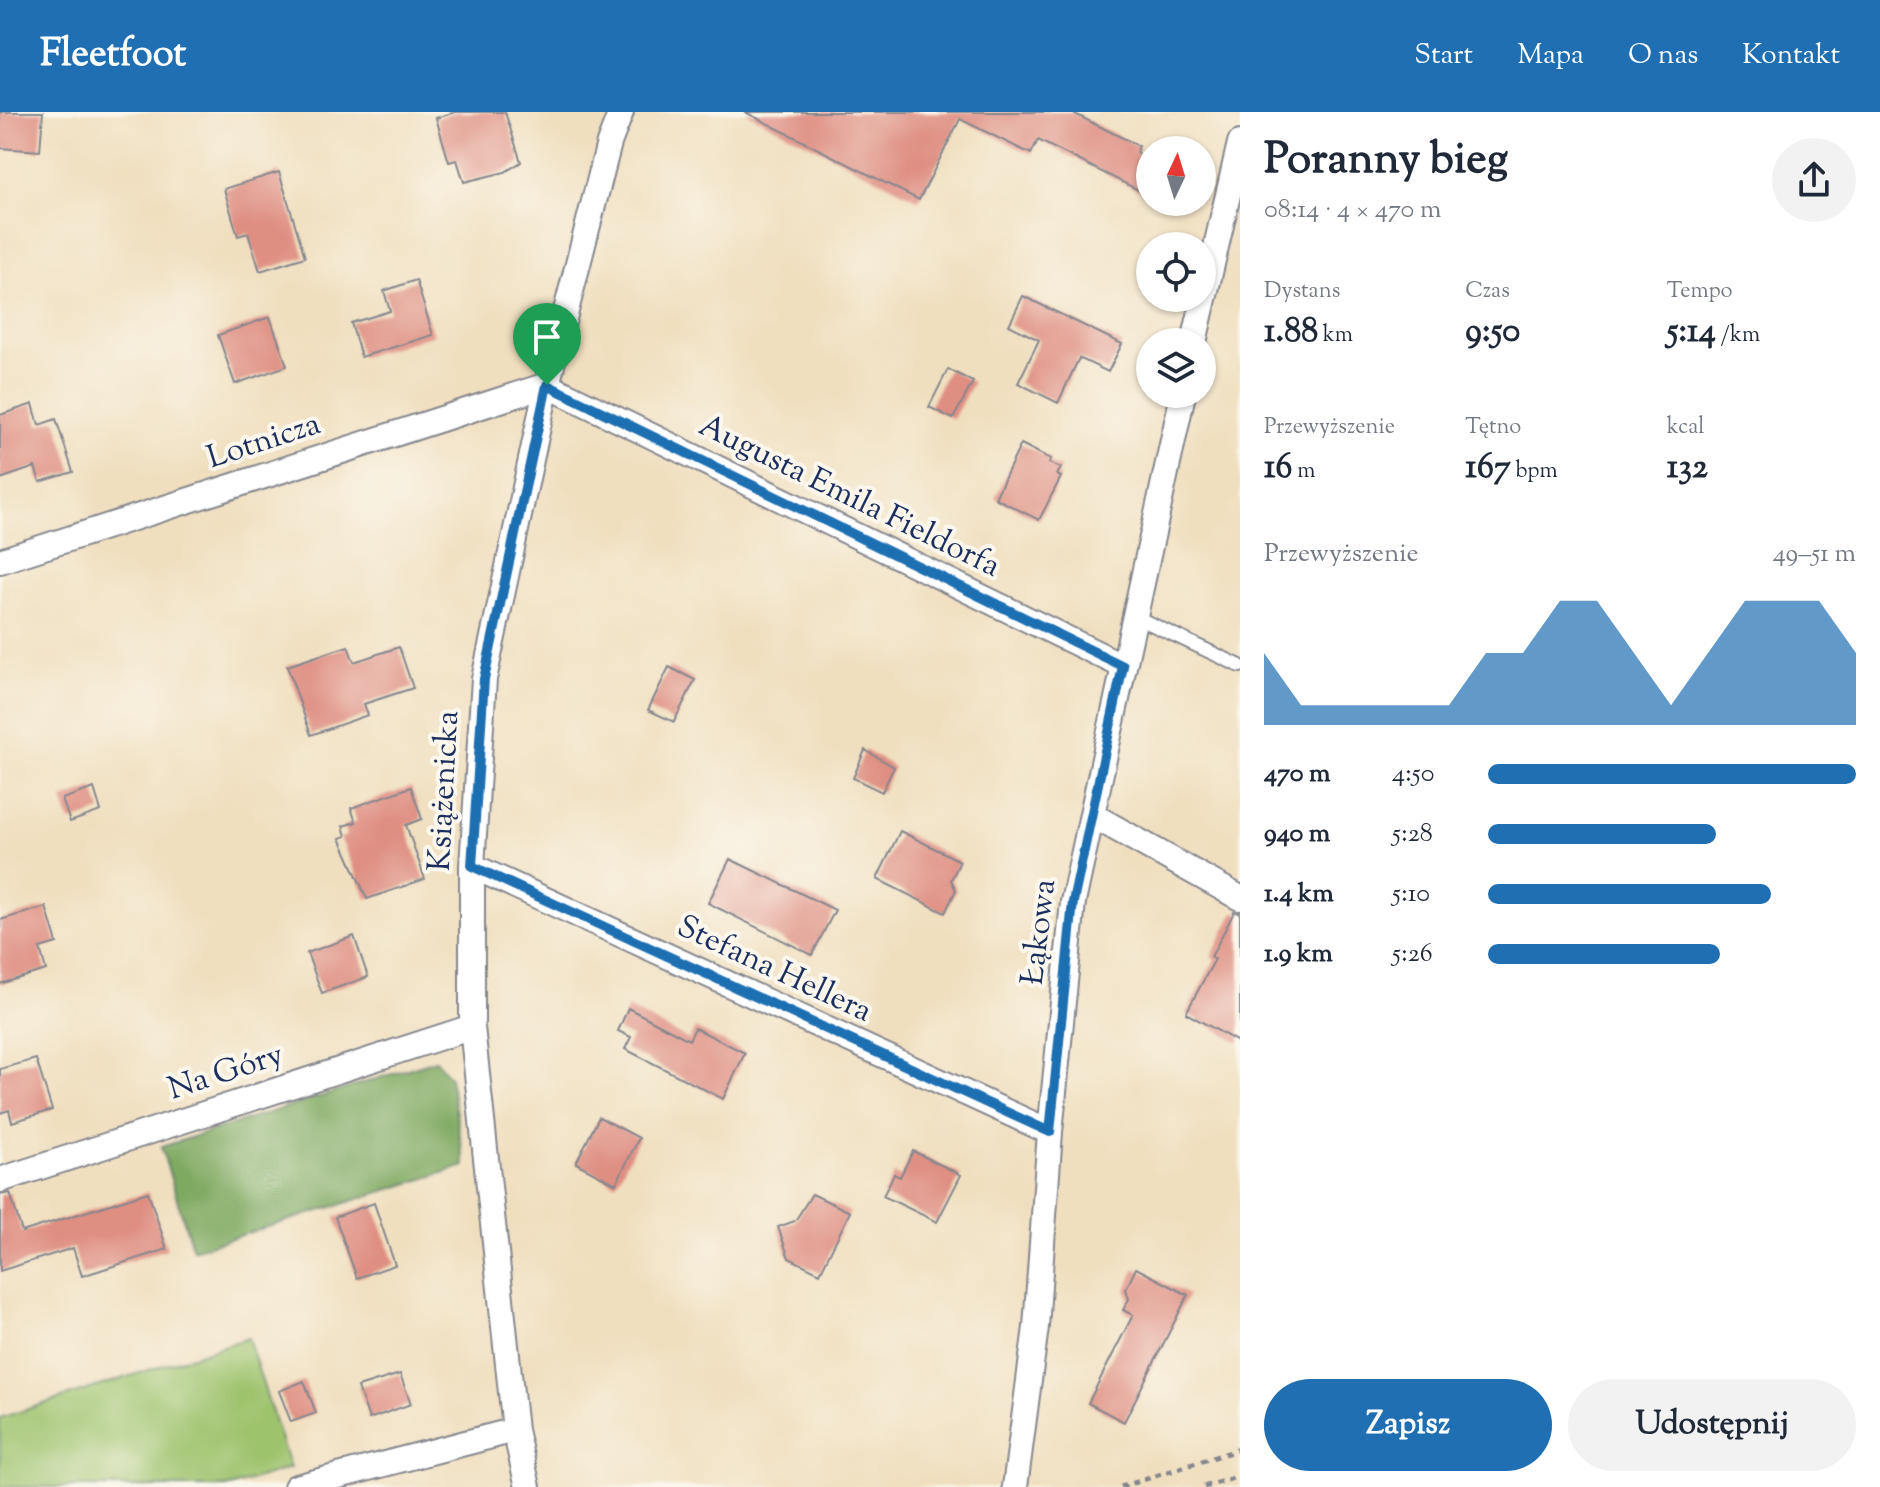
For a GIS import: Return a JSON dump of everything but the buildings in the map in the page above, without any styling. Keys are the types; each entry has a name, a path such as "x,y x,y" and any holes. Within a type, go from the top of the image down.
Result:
{"street":[{"name":"Książenicka","path":"528,1487 515,1430 472,1027 472,866 484,679 547,385 609,143 621,112"},
{"path":"1197,328 1240,143"},
{"name":"Lotnicza","path":"0,561 547,385"},
{"name":"Augusta Emila Fieldorfa","path":"547,385 1123,666"},
{"name":"Łąkowa","path":"1015,1487 1036,1327 1050,1132 1073,902 1180,408"},
{"path":"1092,815 1240,898"},
{"name":"Stefana Hellera","path":"472,866 1050,1132"},
{"name":"Na Góry","path":"0,1180 472,1027"},
{"path":"296,1487 515,1430"}],"lane":[{"path":"1134,616 1240,666"}],"path":[{"path":"1121,1487 1240,1449"},
{"path":"1204,1487 1240,1476"}],"green space":[{"path":"436,1060 450,1078 465,1166 193,1250 161,1147"},
{"path":"248,1338 290,1468 230,1487 0,1487 0,1418"}],"route":[{"path":"547,385 1123,666 1073,902 1050,1132 472,866 484,679 547,385"}]}
